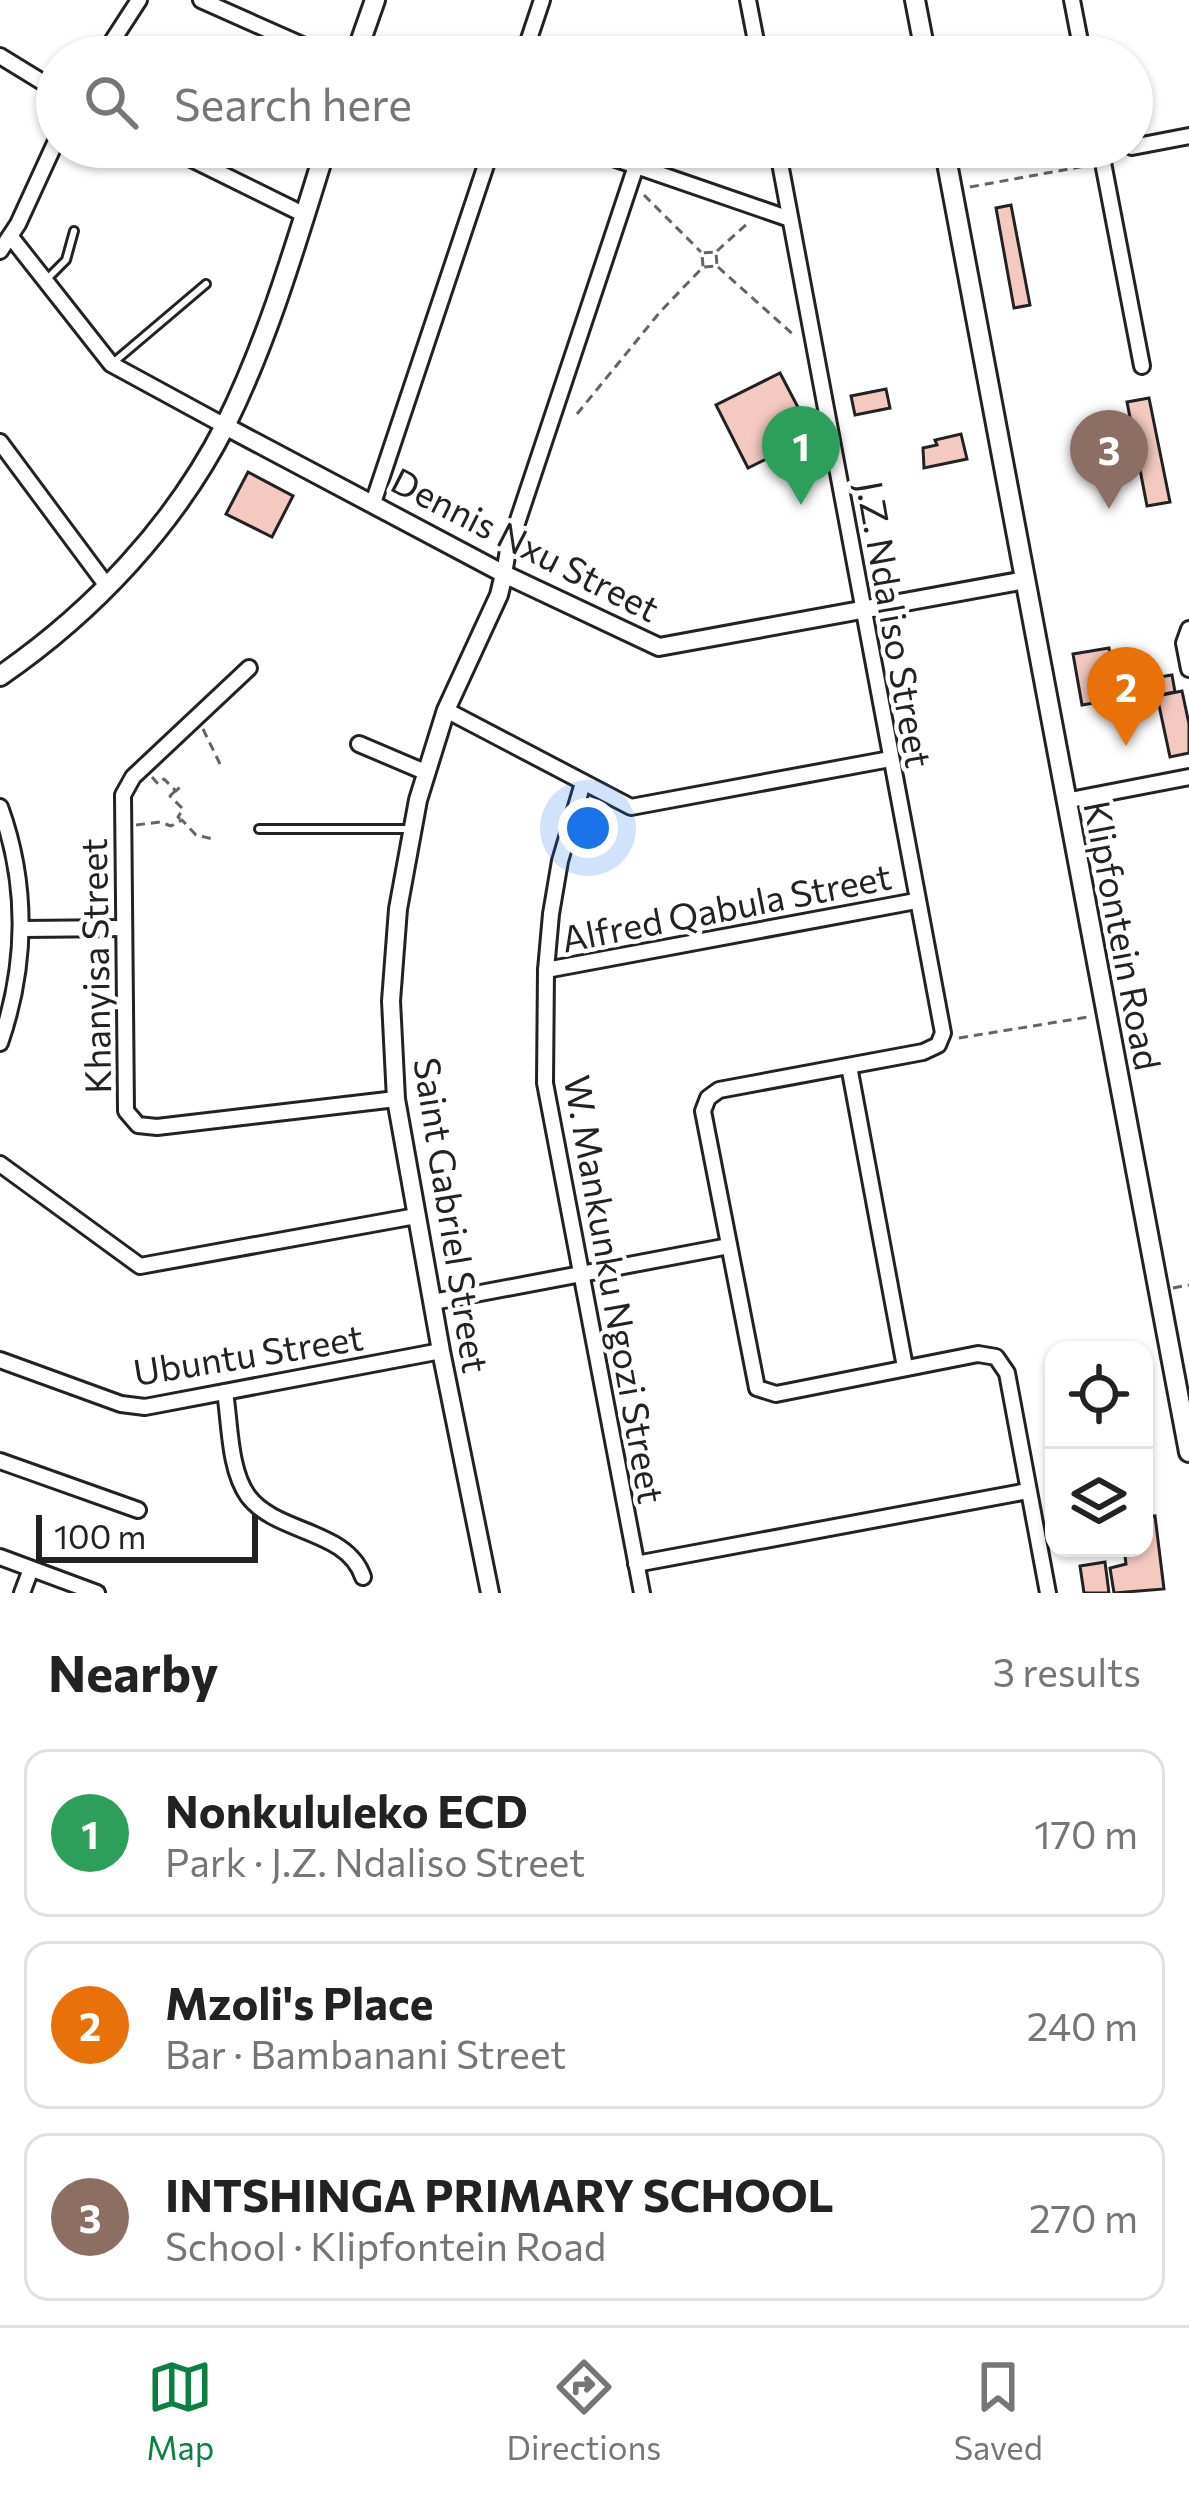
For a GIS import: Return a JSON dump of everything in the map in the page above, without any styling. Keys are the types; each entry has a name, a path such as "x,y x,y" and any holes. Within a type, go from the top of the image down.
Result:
{"main road":[{"path":"362,36 375,0"},
{"path":"915,0 922,36"},
{"path":"0,676 53,637 107,586 185,491 225,426 319,168"},
{"name":"Klipfontein Road","path":"948,168 1189,1452"}],"street":[{"path":"116,36 139,0"},
{"path":"201,0 282,36"},
{"path":"530,36 542,0"},
{"path":"748,0 755,36"},
{"path":"1072,0 1079,36"},
{"path":"0,56 36,78"},
{"path":"1153,143 1189,136"},
{"path":"0,251 43,168"},
{"path":"210,168 305,214"},
{"path":"373,502 485,168"},
{"path":"504,574 635,168"},
{"path":"642,168 790,219"},
{"name":"J.Z. Ndaliso Street","path":"780,168 942,1028 941,1041 923,1052 849,1066"},
{"path":"1101,168 1142,366"},
{"path":"10,237 111,364 225,426"},
{"name":"Dennis Nxu Street","path":"225,426 504,574 659,647 1025,580"},
{"path":"0,442 107,586"},
{"name":"Saint Gabriel Street","path":"490,1593 396,1099 391,1001 398,909 425,772 504,574"},
{"path":"1189,629 1184,644 1189,669"},
{"name":"Khanyisa Street","path":"249,668 126,785 122,826 126,1111 138,1125 158,1127 396,1099"},
{"path":"446,710 626,806 890,759"},
{"path":"358,744 425,772"},
{"path":"1065,801 1189,777"},
{"name":"W. Mankunku Ngozi Street","path":"583,783 560,861 546,970 545,1083 642,1593"},
{"path":"0,807 14,853 22,929 0,1043"},
{"name":"Alfred Qabula Street","path":"546,970 916,901"},
{"path":"22,929 122,928"},
{"path":"905,1367 849,1066 724,1088 705,1102 703,1111 754,1383 762,1392 776,1394 986,1354 1002,1363 1048,1593"},
{"path":"0,1164 140,1266 416,1216"},
{"path":"434,1302 729,1246"},
{"name":"Ubuntu Street","path":"0,1360 134,1407 441,1352"},
{"path":"225,1392 246,1494 269,1514 352,1556 363,1577"},
{"path":"0,1461 138,1510"},
{"path":"636,1564 1028,1491"},
{"path":"0,1557 97,1593"},
{"path":"22,1593 32,1569"}],"lane":[{"path":"44,280 63,266 74,231"},
{"path":"111,364 206,284"},
{"path":"260,829 411,829"}],"path":[{"path":"963,189 1046,168"},
{"path":"638,188 702,253 703,267"},
{"path":"702,253 716,252 756,216"},
{"path":"716,252 717,266 796,337 802,336"},
{"path":"577,415 660,312 703,267 717,266"},
{"path":"195,718 220,764"},
{"path":"143,766 158,784 164,779 176,791"},
{"path":"183,784 170,796 183,809 178,817 196,835 213,839"},
{"path":"122,826 160,822 171,826 182,820"},
{"path":"958,1038 1096,1016"},
{"path":"1169,1288 1189,1285"}],"building":[{"path":"1011,205 1030,305 1014,308 996,208"},
{"path":"780,373 801,413 787,421 790,428 783,431 791,447 748,468 716,405"},
{"path":"886,389 890,408 855,415 851,396"},
{"path":"1149,398 1170,502 1147,506 1127,402"},
{"path":"961,434 967,459 924,468 923,448"},
{"path":"248,472 293,496 272,537 226,514"},
{"path":"1109,648 1118,699 1082,705 1073,654"},
{"path":"1172,675 1175,692 1144,698 1141,680"},
{"path":"1182,691 1189,753 1170,757 1157,696"},
{"path":"1153,1516 1164,1589 1114,1593 1110,1568 1126,1564 1125,1557 1153,1557"},
{"path":"1105,1562 1109,1593 1084,1593 1080,1566"}],"place":[{"name":"Nonkululeko ECD","path":"801,505"},
{"name":"INTSHINGA PRIMARY SCHOOL","path":"1109,509"},
{"name":"Mzoli's Place","path":"1126,746"}]}
